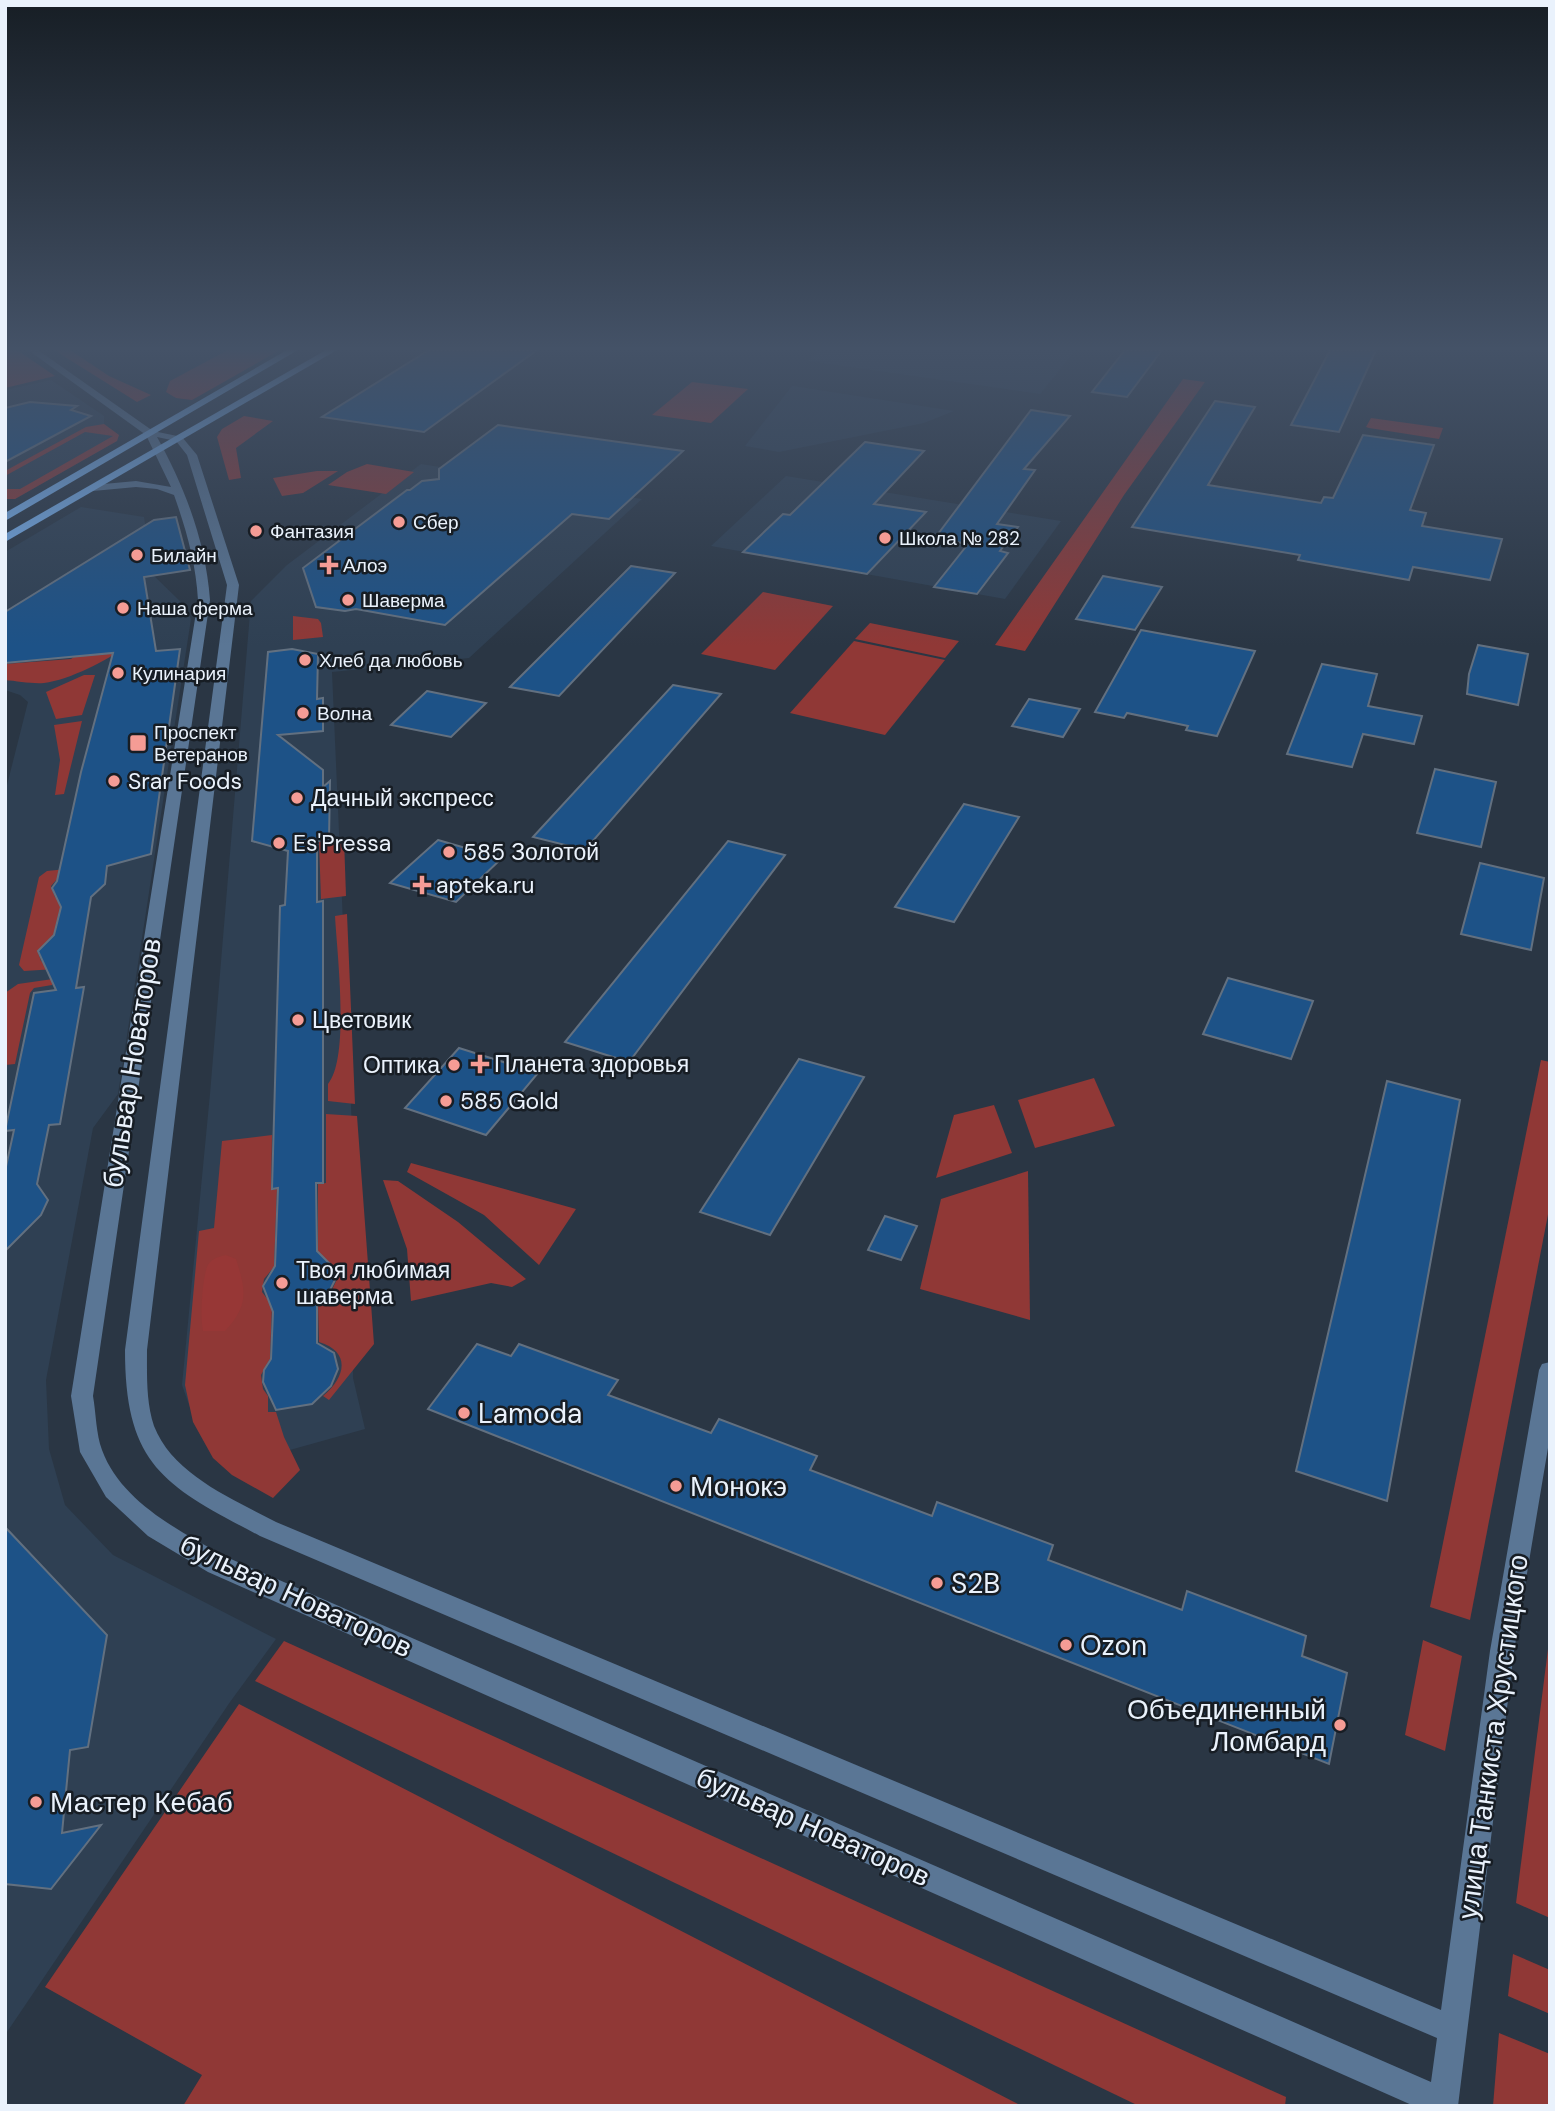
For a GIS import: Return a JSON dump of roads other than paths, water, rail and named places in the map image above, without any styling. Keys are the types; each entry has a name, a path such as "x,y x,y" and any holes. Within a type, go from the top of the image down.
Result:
{"main road":[{"path":"5,518 124,449"},
{"path":"5,539 160,449"}],"street":[{"name":"бульвар Новаторов","path":"160,449 167,460 201,568 204,600 82,1396 91,1452 114,1490 156,1529 216,1564 1443,2104"},
{"name":"бульвар Новаторов","path":"187,449 203,484 233,584 136,1350 136,1391 144,1427 164,1460 194,1489 268,1529 1452,2029"},
{"path":"93,488 148,484 162,486 178,493"},
{"name":"улица Танкиста Хрустицкого","path":"1443,2104 1502,1651 1550,1370"}],"place":[{"name":"Сбер","path":"399,522"},
{"name":"Фантазия","path":"256,531"},
{"name":"Школа № 282","path":"885,538"},
{"name":"Билайн","path":"137,555"},
{"name":"Алоэ","path":"329,565"},
{"name":"Шаверма","path":"348,600"},
{"name":"Наша ферма","path":"123,608"},
{"name":"Хлеб да любовь","path":"305,660"},
{"name":"Кулинария","path":"118,673"},
{"name":"Волна","path":"303,713"},
{"name":"Проспект Ветеранов","path":"138,743"},
{"name":"Srar Foods","path":"114,781"},
{"name":"Дачный экспресс","path":"297,798"},
{"name":"Es'Pressa","path":"279,843"},
{"name":"585 Золотой","path":"449,852"},
{"name":"apteka.ru","path":"422,885"},
{"name":"Цветовик","path":"298,1020"},
{"name":"Планета здоровья","path":"480,1064"},
{"name":"Оптика","path":"454,1065"},
{"name":"585 Gold","path":"446,1101"},
{"name":"Твоя любимая шаверма","path":"282,1283"},
{"name":"Lamoda","path":"464,1413"},
{"name":"Монокэ","path":"676,1486"},
{"name":"S2B","path":"937,1583"},
{"name":"Ozon","path":"1066,1645"},
{"name":"Объединенный Ломбард","path":"1340,1725"},
{"name":"Мастер Кебаб","path":"36,1802"}]}
